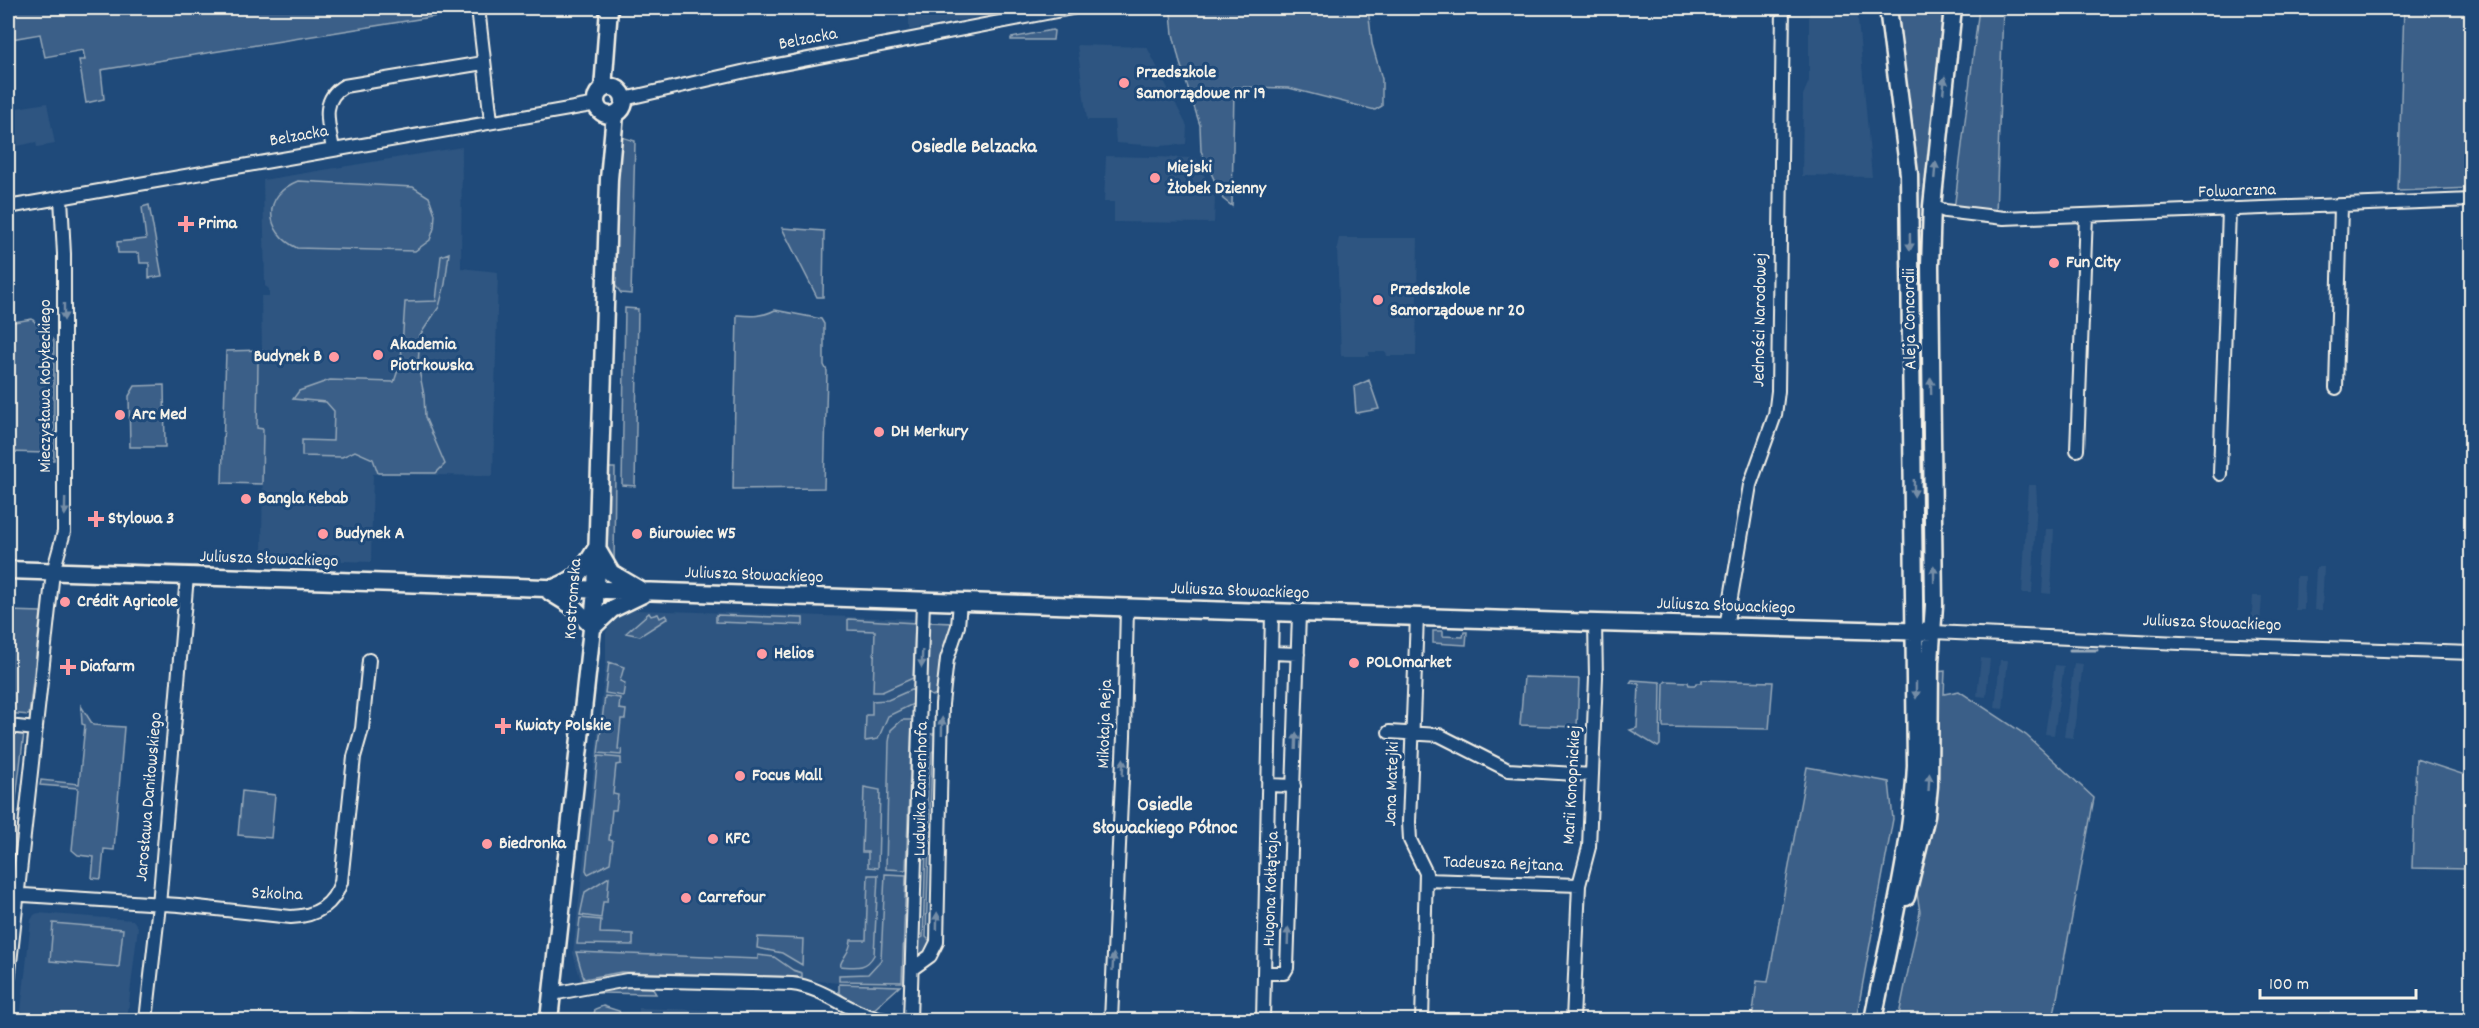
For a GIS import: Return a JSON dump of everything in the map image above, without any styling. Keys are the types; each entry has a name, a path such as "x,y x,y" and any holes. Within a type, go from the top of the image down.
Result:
{"street":[{"path":"478,8 491,121"},
{"name":"Kostromska","path":"549,1020 596,592 609,177 609,8"},
{"name":"Belzacka","path":"8,207 610,101 753,70 1072,8"},
{"name":"Jedności Narodowej","path":"1726,627 1750,485 1775,415 1778,391 1784,8"},
{"name":"Aleja Concordii","path":"1874,1014 1915,790 1909,174 1888,8"},
{"name":"Aleja Concordii","path":"1874,1014 1914,869 1926,816 1930,757 1930,662 1933,632 1930,266 1932,206 1953,8"},
{"path":"333,149 328,121 328,104 330,96 344,86 483,63"},
{"name":"Mieczysława Kobyłeckiego","path":"8,981 13,894 36,729 53,572 63,539 64,254 61,198"},
{"name":"Folwarczna","path":"1932,206 1945,211 2004,218 2472,200"},
{"path":"2336,388 2341,206"},
{"path":"2220,474 2229,210"},
{"path":"2078,450 2086,215"},
{"path":"546,590 573,581 597,549 615,577 646,593"},
{"name":"Juliusza Słowackiego","path":"8,570 596,592 1933,632 2472,653"},
{"name":"Jarosława Daniłowskiego","path":"146,1020 159,905 187,576"},
{"path":"546,590 564,600 593,627 612,609 646,593"},
{"name":"Ludwika Zamenhofa","path":"910,1020 923,601"},
{"name":"Ludwika Zamenhofa","path":"912,969 930,956 937,942 942,704 947,659 958,626 960,602"},
{"name":"Mikołaja Reja","path":"1111,1020 1124,736 1127,608"},
{"name":"Hugona Kołłątaja","path":"1263,1020 1272,613"},
{"name":"Hugona Kołłątaja","path":"1264,973 1284,973 1287,969 1299,614"},
{"name":"Jana Matejki","path":"1417,618 1409,831 1411,843 1426,873 1422,1020"},
{"name":"Marii Konopnickiej","path":"1573,1020 1579,885 1590,847 1596,663 1595,623"},
{"path":"1272,653 1298,654"},
{"name":"Szkolna","path":"13,894 291,917 314,914 332,900 339,889 354,757 362,732 369,660"},
{"path":"920,707 942,704"},
{"path":"8,726 36,729"},
{"path":"1389,732 1439,735 1508,770 1592,775"},
{"path":"1269,785 1294,786"},
{"name":"Tadeusza Rejtana","path":"1426,880 1579,885"},
{"path":"552,994 627,980 792,984 813,988 865,1015 886,1020"}],"shaded area":[{"path":"8,8 462,8 462,12 101,70 104,99 86,103 79,60 85,60 83,50 45,57 40,34 11,39"},
{"path":"909,8 1023,8 909,30"},
{"path":"1175,8 1368,8 1372,44 1382,79 1382,106 1375,110 1289,88 1234,87 1232,206 1223,199 1201,151 1200,125 1173,34 1171,13 1175,11"},
{"path":"1809,8 1857,8 1872,177 1802,176 1803,95 1809,81"},
{"path":"1895,8 1943,8 1925,221 1915,221"},
{"path":"1979,8 2003,8 1996,214 1954,210"},
{"path":"2404,8 2471,10 2471,188 2398,191"},
{"path":"1054,31 1053,40 1011,40 1011,38"},
{"name":"Przedszkole Samorządowe nr 19","path":"1077,45 1147,47 1187,126 1186,144 1159,146 1116,143 1114,120 1087,120"},
{"path":"47,103 55,144 37,147 36,142 18,146 11,109"},
{"path":"618,136 635,141 631,294 621,293 615,285"},
{"name":"Akademia Piotrkowska","path":"462,147 461,268 498,272 493,476 373,474 371,562 262,558 263,429 257,428 258,361 262,350 261,296 269,296 269,289 265,286 263,180"},
{"name":"Miejski Żłobek Dzienny","path":"1106,156 1196,158 1215,198 1214,223 1114,222 1114,202 1104,202"},
{"path":"298,181 413,187 429,197 435,214 430,240 415,251 297,248 278,233 272,214 273,204 278,195 286,187"},
{"path":"149,205 162,276 149,278 149,263 140,263 139,253 118,253 117,242 146,239 142,207"},
{"path":"782,228 824,231 823,297 817,297"},
{"path":"1916,231 1925,231 1926,598 1924,441 1918,371"},
{"name":"Przedszkole Samorządowe nr 20","path":"1339,238 1418,238 1416,356 1387,356 1386,352 1369,352 1369,356 1341,356 1337,247"},
{"path":"449,253 439,307 420,335 418,365 424,395 425,417 445,464 436,473 378,473 373,459 355,451 342,457 302,456 302,440 333,441 334,411 326,402 293,399 299,391 330,380 394,382 401,361 405,302 436,301 441,256"},
{"path":"625,308 638,309 635,486 622,485"},
{"path":"775,310 821,319 824,324 824,365 827,371 824,488 733,489 737,315 761,315"},
{"path":"32,319 54,341 54,460 46,460 46,453 8,452 8,323"},
{"path":"262,350 258,361 257,428 263,429 262,484 222,483 226,351"},
{"path":"1369,380 1379,409 1356,413 1354,387"},
{"path":"164,385 165,447 130,447 129,396 135,386"},
{"path":"609,468 615,468 614,565 607,552"},
{"path":"2028,485 2036,485 2037,500 2032,593 2022,593"},
{"path":"2046,529 2054,529 2051,594 2042,593"},
{"path":"92,563 198,566 198,568 91,567"},
{"path":"2316,567 2324,567 2322,610 2314,610"},
{"path":"2296,576 2305,576 2304,610 2295,610"},
{"path":"2253,596 2262,596 2260,626 2251,625"},
{"name":"Focus Mall","path":"635,610 916,619 904,985 839,983 777,977 632,974 581,981 573,953 606,661 606,632 616,615"},
{"path":"8,611 41,612 29,715 8,713"},
{"path":"649,613 651,616 658,614 660,618 666,615 668,618 640,636 626,633"},
{"path":"716,615 803,618 803,625 716,622"},
{"path":"848,619 915,623 913,678 882,692 873,692 875,631 848,630"},
{"path":"928,622 953,623 942,653 936,694 932,696 926,693"},
{"path":"1433,631 1443,631 1443,636 1463,637 1464,632 1467,632 1466,645 1433,643"},
{"path":"1981,658 1990,659 1986,697 1977,696"},
{"path":"2000,660 2008,660 2003,709 1995,708"},
{"path":"609,662 624,667 620,681 625,683 623,696 605,693"},
{"path":"2074,663 2083,664 2073,738 2064,737"},
{"path":"2055,665 2064,666 2054,735 2045,734"},
{"path":"1945,671 1944,694 1959,691 2026,735 2094,798 2053,1020 1898,1020 1920,912 1916,887 1930,830 1936,672"},
{"path":"1524,677 1579,679 1577,727 1520,725"},
{"path":"1632,680 1660,682 1661,684 1660,745 1658,747 1630,730 1637,728 1639,684 1630,683"},
{"path":"1702,680 1773,682 1769,729 1663,727 1664,683 1666,681 1688,682 1689,685 1695,685 1702,683"},
{"path":"913,689 913,704 888,716 878,739 865,741 866,715 872,715 872,701 888,700"},
{"path":"605,696 620,698 619,709 626,710 625,719 621,719 618,749 622,750 621,755 598,753"},
{"path":"81,706 93,725 124,727 114,850 104,849 101,879 92,878 94,857 78,855 72,850 78,788 40,785 41,780 79,784 85,725 82,724"},
{"path":"902,720 912,720 906,870 886,869 889,742 891,730"},
{"path":"8,732 24,733 12,831 8,828"},
{"path":"923,734 938,734 935,749 932,752 926,937 932,947 922,956 917,951 917,940 923,937 929,751 923,745"},
{"path":"598,756 621,758 621,764 616,765 613,794 618,795 616,810 612,810 609,840 613,841 610,863 588,874 586,870"},
{"path":"2416,759 2471,777 2469,869 2412,868"},
{"path":"1807,767 1889,782 1893,819 1856,1020 1752,1020 1757,981 1768,982"},
{"path":"864,787 880,790 878,868 868,867 868,852 862,852"},
{"path":"242,791 275,795 271,838 238,835"},
{"path":"885,874 906,875 902,982 839,981 839,975 868,974 881,960"},
{"path":"868,875 878,875 874,955 864,965 840,966 851,940 866,940"},
{"path":"609,877 607,902 603,902 601,918 580,915 585,892"},
{"path":"38,913 133,920 138,927 127,1020 20,1020 31,920"},
{"path":"580,918 601,920 600,933 633,934 633,945 577,944"},
{"path":"53,923 123,929 119,967 50,961"},
{"path":"758,937 803,939 802,965 782,953 757,948"},
{"path":"576,952 758,959 758,955 774,957 793,970 802,973 802,977 621,972 584,979"},
{"path":"839,984 900,986 872,1011 846,998 839,992"},
{"path":"616,986 651,986 656,994 591,991"},
{"path":"603,1006 619,1011 623,1020 593,1020 595,1009"},
{"path":"639,1008 794,1013 804,1020 638,1020"},
{"path":"348,1012 396,1017 396,1020 347,1020"}],"waterway":[{"path":"2070,650 2097,650"}],"place":[{"name":"Przedszkole Samorządowe nr 19","path":"1124,83"},
{"name":"Miejski Żłobek Dzienny","path":"1155,178"},
{"name":"Prima","path":"186,224"},
{"name":"Fun City","path":"2054,263"},
{"name":"Przedszkole Samorządowe nr 20","path":"1378,300"},
{"name":"Akademia Piotrkowska","path":"378,355"},
{"name":"Budynek B","path":"334,357"},
{"name":"Arc Med","path":"120,415"},
{"name":"DH Merkury","path":"879,432"},
{"name":"Bangla Kebab","path":"246,499"},
{"name":"Stylowa 3","path":"96,519"},
{"name":"Budynek A","path":"323,534"},
{"name":"Biurowiec W5","path":"637,534"},
{"name":"Crédit Agricole","path":"65,602"},
{"name":"Helios","path":"762,654"},
{"name":"POLOmarket","path":"1354,663"},
{"name":"Diafarm","path":"68,667"},
{"name":"Kwiaty Polskie","path":"503,726"},
{"name":"Focus Mall","path":"740,776"},
{"name":"KFC","path":"713,839"},
{"name":"Biedronka","path":"487,844"},
{"name":"Carrefour","path":"686,898"}],"district":[{"name":"Osiedle Belzacka","path":"974,148"},
{"name":"Osiedle Słowackiego Północ","path":"1165,818"}]}
